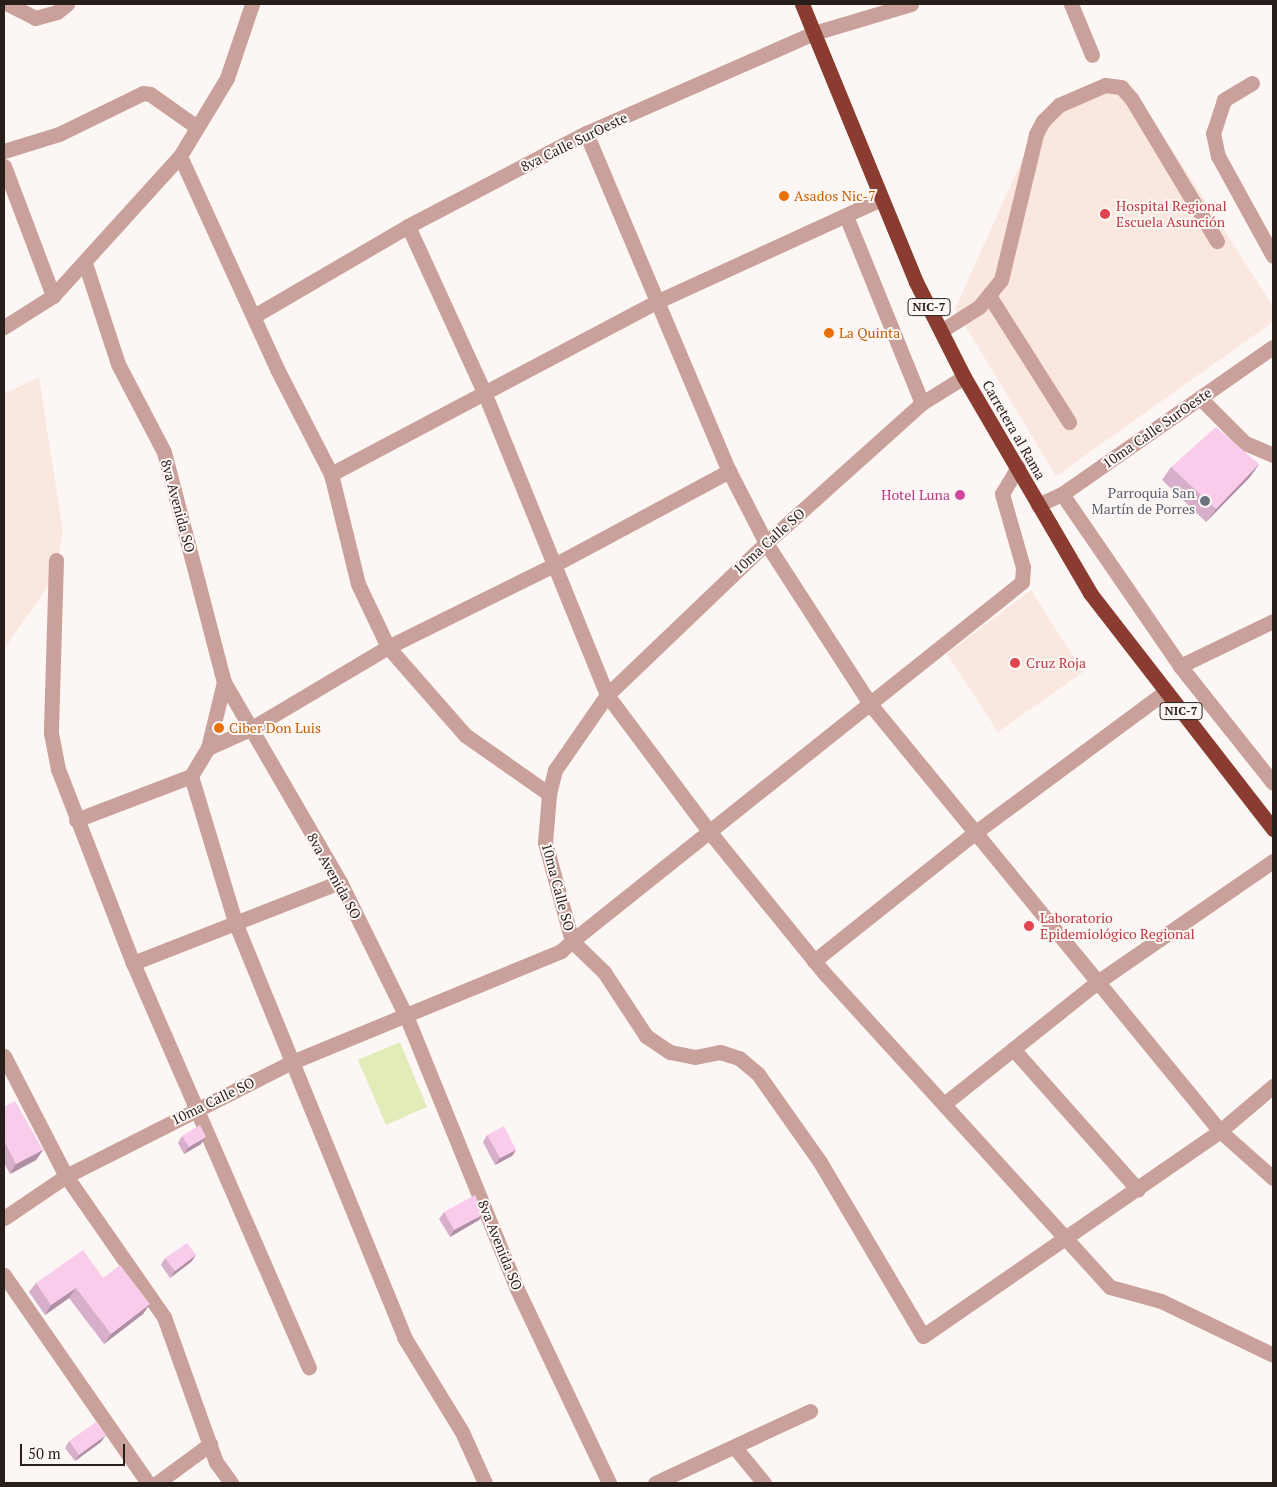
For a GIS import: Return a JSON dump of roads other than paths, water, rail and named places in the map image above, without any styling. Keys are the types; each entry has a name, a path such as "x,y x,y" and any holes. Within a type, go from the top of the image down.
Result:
{"highway":[{"name":"Carretera al Rama","path":"802,4 881,199 964,377 1090,593 1273,829"}],"street":[{"path":"8,4 35,18 57,12 67,4"},
{"path":"4,327 53,296 85,263 180,156 227,78 252,4"},
{"name":"8va Calle SurOeste","path":"254,316 408,226 586,133 814,33 910,4"},
{"path":"1071,4 1092,55"},
{"path":"1252,83 1224,100 1213,133 1218,156 1273,256"},
{"path":"941,330 990,297 1001,280 1036,134 1059,105 1105,85 1121,87 1131,98 1217,241"},
{"path":"4,151 59,134 142,93 150,94 197,127"},
{"path":"586,133 729,471 766,543 870,704 973,834 1220,1131 1273,1178"},
{"path":"180,156 254,316 331,474 358,584 388,647 465,734 549,794"},
{"path":"4,166 53,296"},
{"path":"331,474 656,302 881,199"},
{"path":"846,216 922,403"},
{"path":"408,226 484,392 607,695 708,830 814,961 1066,1242 1110,1287 1161,1301 1273,1355"},
{"name":"8va Avenida SO","path":"85,263 118,364 164,452 224,682 250,730 340,882 407,1018 517,1289 608,1483"},
{"path":"990,297 1069,422"},
{"name":"10ma Calle SurOeste","path":"1038,505 1062,494 1273,347"},
{"name":"10ma Calle SO","path":"4,1218 66,1176 199,1106 292,1062 407,1018 561,951 572,941 545,842 549,794 555,770 607,695 766,543 922,403 964,377"},
{"path":"1200,398 1246,443 1273,455"},
{"path":"1018,468 1002,494 1023,566 1022,582 870,704 708,830 572,941 604,972 654,1041 670,1052 695,1057 720,1052 739,1058 758,1074 825,1170 923,1336 1066,1242 1220,1131 1273,1086"},
{"path":"208,748 250,730 388,647 554,565 729,471"},
{"path":"1062,494 1180,666 1273,782"},
{"path":"56,560 51,733 76,820 133,963 199,1106 309,1367"},
{"path":"1180,666 1273,621"},
{"path":"76,820 191,776 208,748 224,682"},
{"path":"814,961 973,834 1166,691"},
{"path":"191,776 234,922 404,1337 462,1432 485,1483"},
{"path":"944,1104 1096,983 1273,861"},
{"path":"133,963 340,882"},
{"path":"1012,1049 1138,1190"},
{"path":"4,1056 66,1176 164,1317 210,1444 231,1483"},
{"path":"4,1275 148,1483"},
{"path":"655,1483 736,1448 810,1411"},
{"path":"157,1483 210,1444"},
{"path":"736,1448 764,1483"}],"place":[{"name":"Asados Nic-7","path":"784,196"},
{"name":"Hospital Regional Escuela Asunción","path":"1105,214"},
{"name":"La Quinta","path":"829,333"},
{"name":"Hotel Luna","path":"960,495"},
{"name":"Parroquia San Martín de Porres","path":"1205,501"},
{"name":"Cruz Roja","path":"1015,663"},
{"name":"Ciber Don Luis","path":"219,728"},
{"name":"Laboratorio Epidemiológico Regional","path":"1029,926"}]}
